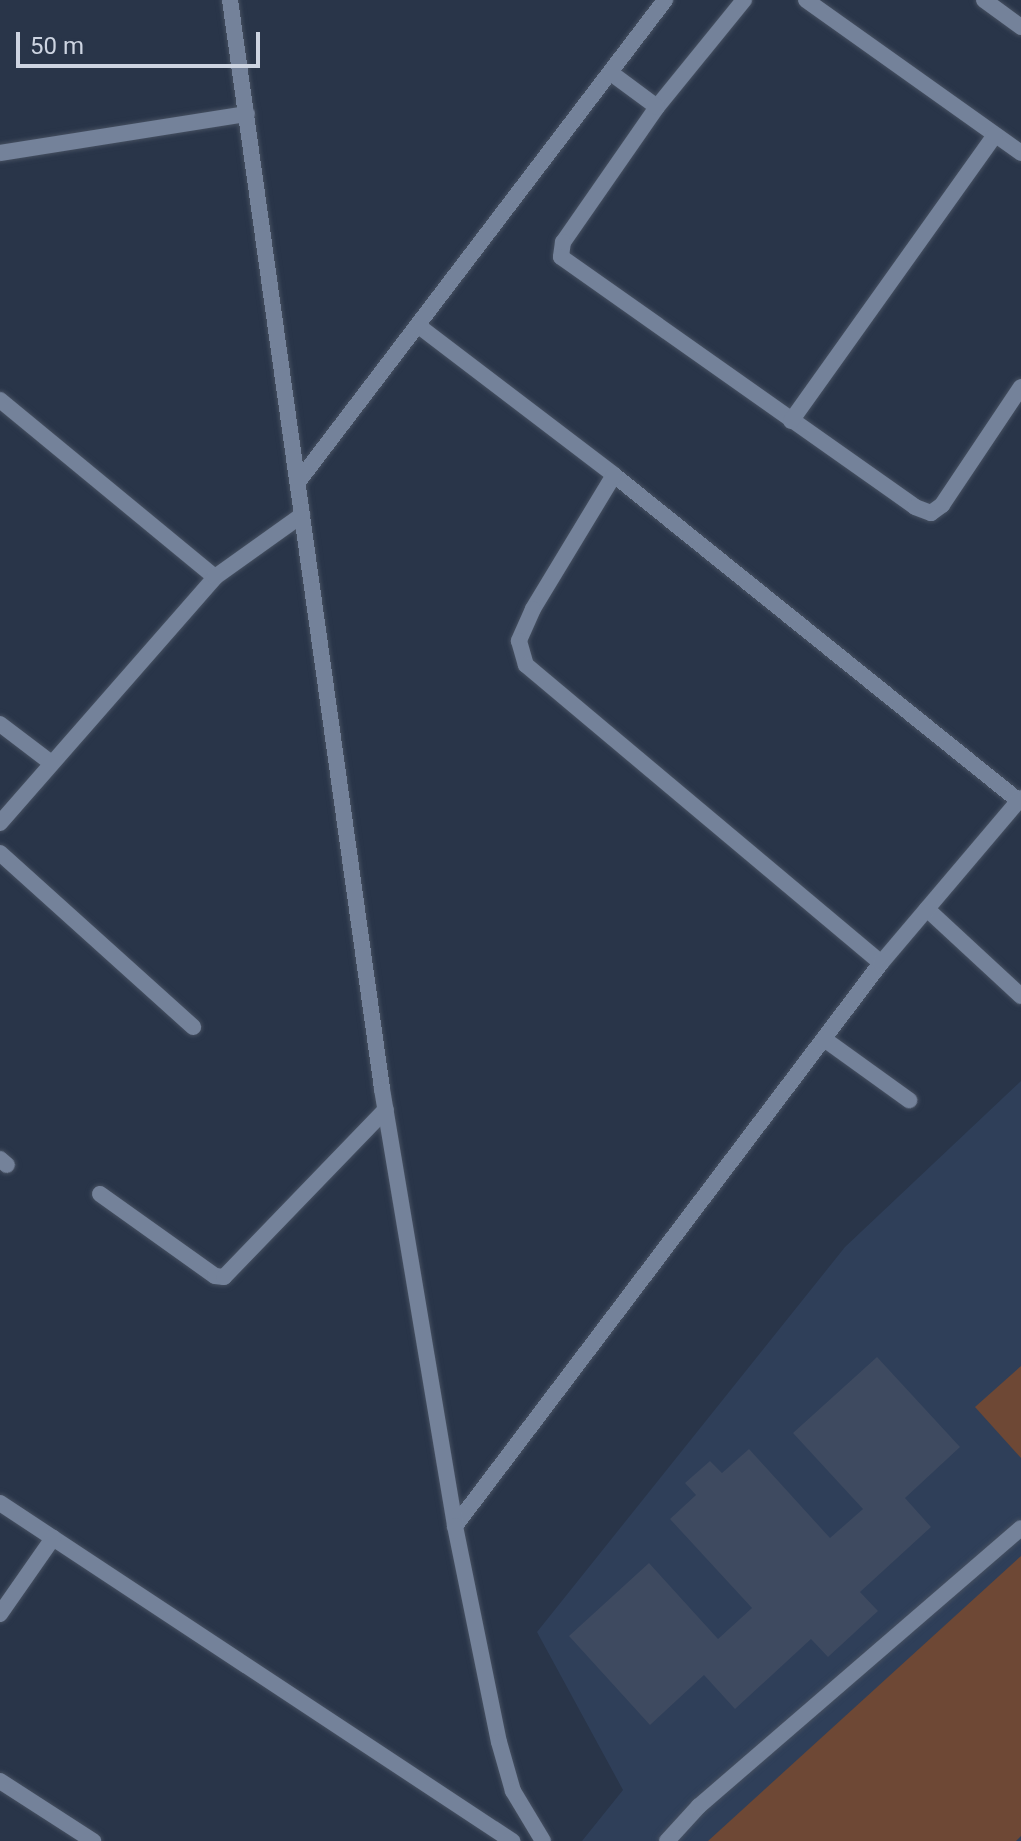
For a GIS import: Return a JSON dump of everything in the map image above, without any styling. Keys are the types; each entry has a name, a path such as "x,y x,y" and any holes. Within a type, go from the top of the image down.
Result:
{"street":[{"path":"230,0 386,1109 455,1526 499,1742 513,1791 543,1841"},
{"path":"298,482 420,327 665,0"},
{"path":"744,0 657,107 563,242 561,257 915,507 931,513 942,505 1021,387"},
{"path":"806,0 1021,153"},
{"path":"984,0 1021,27"},
{"path":"611,73 657,107"},
{"path":"0,153 247,114"},
{"path":"791,421 995,135"},
{"path":"420,327 614,475 1020,799 881,963 455,1526"},
{"path":"0,400 215,577"},
{"path":"614,475 533,609 519,641 526,665 881,963"},
{"path":"0,823 50,762 215,577 302,515"},
{"path":"0,724 50,762"},
{"path":"0,853 193,1027"},
{"path":"927,909 1021,996"},
{"path":"824,1039 909,1100"},
{"path":"100,1194 215,1276 224,1277 386,1109"},
{"path":"0,1503 512,1841"},
{"path":"667,1841 699,1806 1021,1528"},
{"path":"0,1614 53,1538"},
{"path":"0,1781 93,1841"}],"shaded area":[{"path":"1021,1081 1021,1841 582,1841 623,1790 537,1632 845,1247"},
{"path":"1021,1366 1021,1458 975,1407"},
{"path":"1021,1556 1021,1836 1016,1841 708,1841"}],"building":[{"path":"877,1357 960,1447 905,1498 931,1527 860,1592 878,1611 828,1657 811,1639 735,1709 704,1675 650,1725 569,1636 649,1563 718,1639 752,1608 670,1519 696,1495 685,1483 710,1461 722,1473 749,1449 830,1538 863,1509 793,1433"}]}
